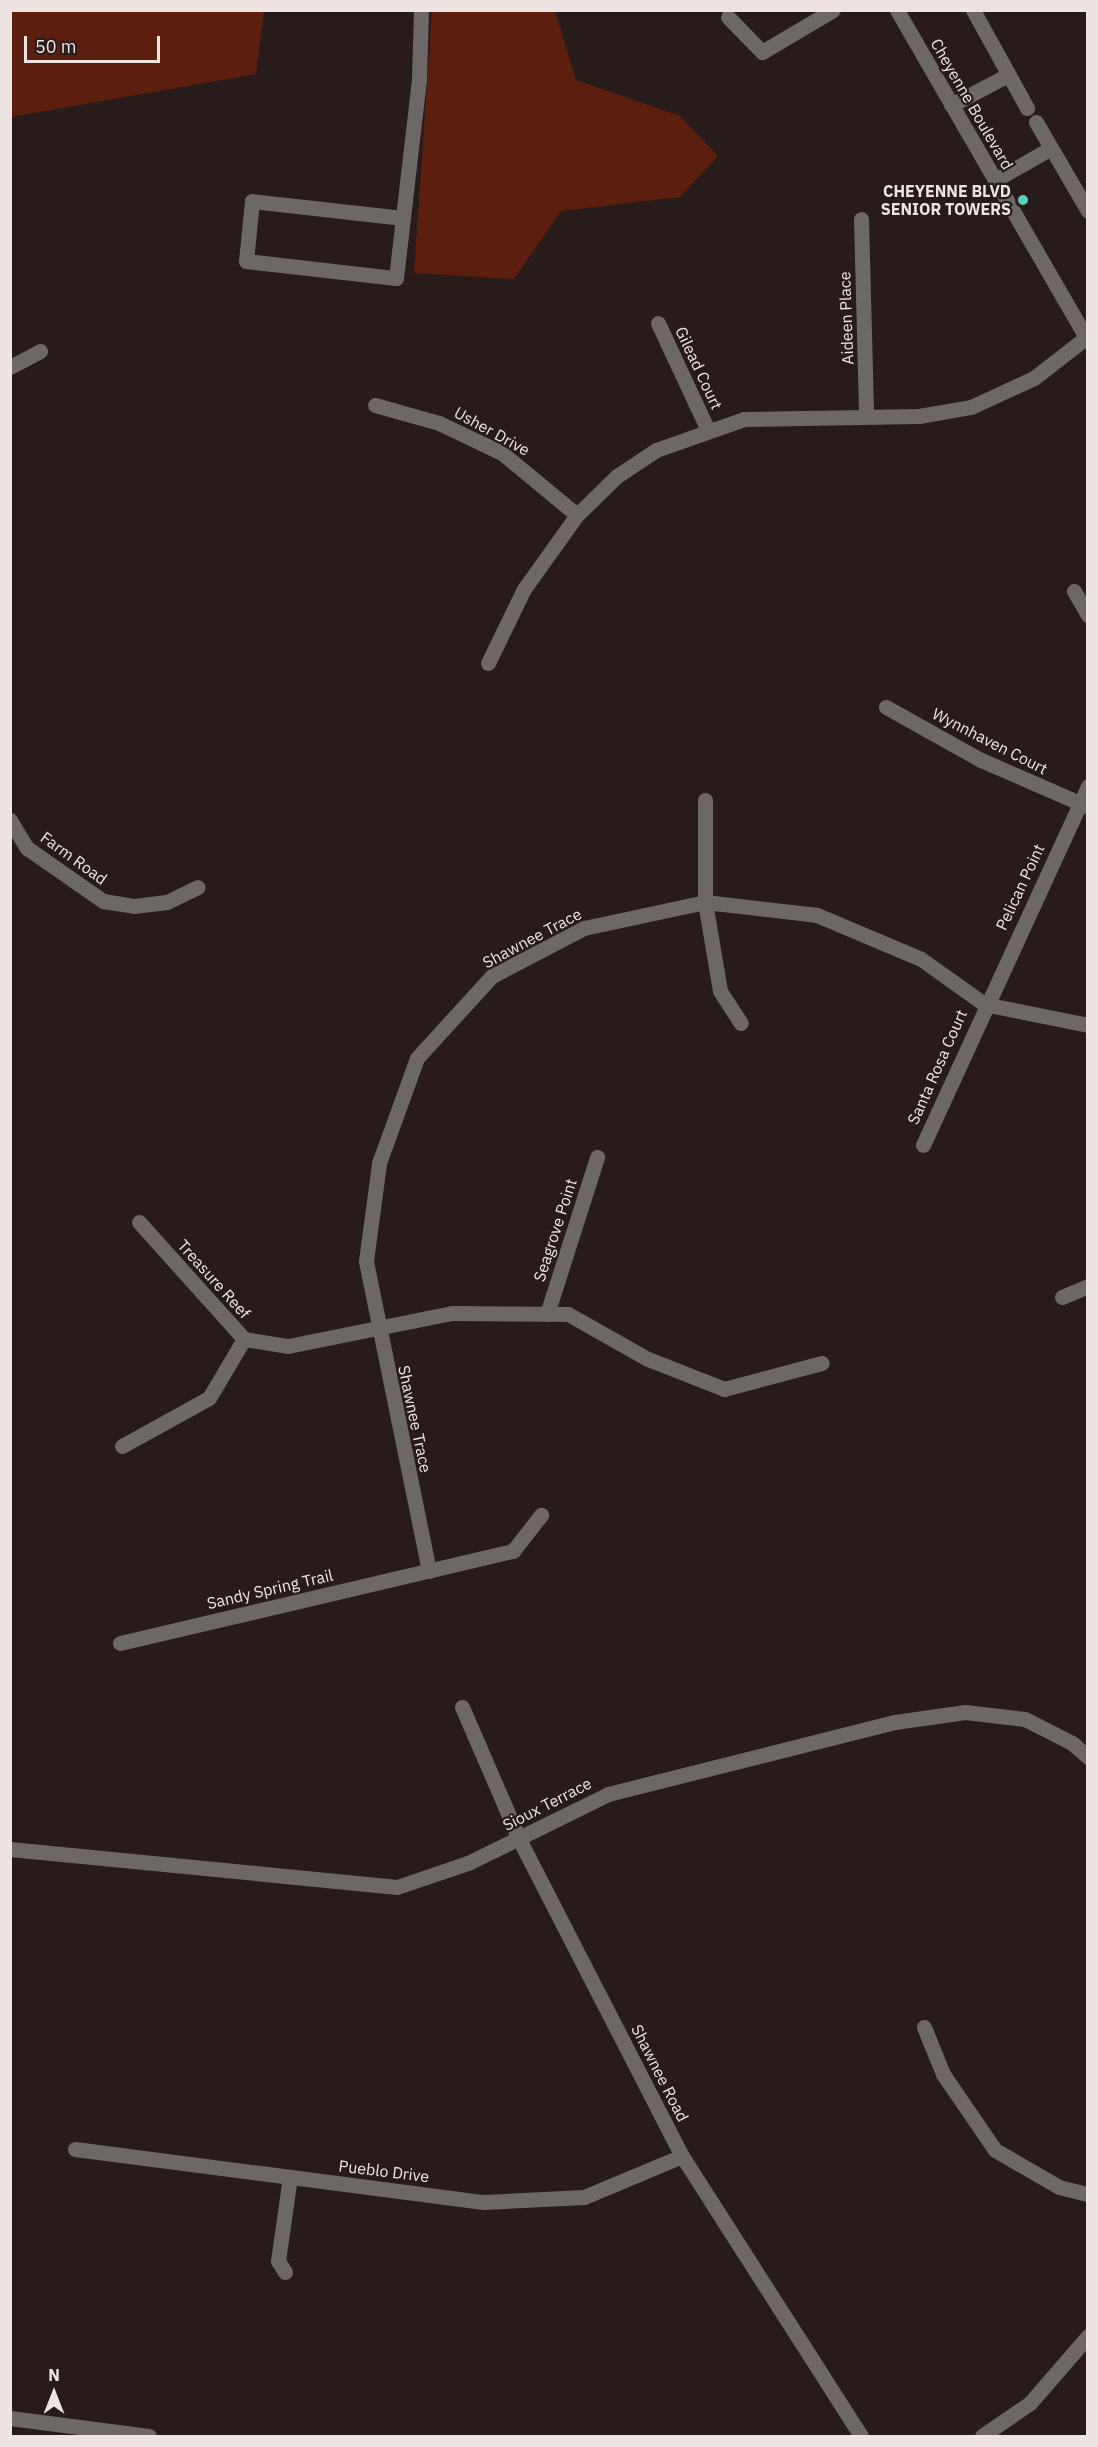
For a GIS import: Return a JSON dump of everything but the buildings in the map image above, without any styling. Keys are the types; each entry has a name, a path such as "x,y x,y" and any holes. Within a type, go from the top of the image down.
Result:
{"street":[{"path":"403,218 252,201 246,261 396,278 403,218 421,10"},
{"path":"728,17 762,52 833,10"},
{"name":"Cheyenne Boulevard","path":"897,10 1087,338"},
{"path":"973,10 1027,108"},
{"path":"951,105 1008,75"},
{"path":"1036,122 1088,212"},
{"path":"995,180 1051,148"},
{"name":"Aideen Place","path":"861,219 866,416"},
{"name":"Gilead Court","path":"658,323 707,428"},
{"path":"488,663 524,589 577,515 641,459 707,428 761,417 919,416 971,407 1024,384 1087,338"},
{"path":"10,367 40,351"},
{"name":"Usher Drive","path":"375,405 439,423 502,453 577,515"},
{"path":"1074,591 1088,615"},
{"name":"Wynnhaven Court","path":"886,707 981,760 1083,805"},
{"name":"Pelican Point","path":"984,1004 1083,805 1088,786"},
{"path":"705,800 705,902 720,991 741,1023"},
{"name":"Farm Road","path":"10,820 27,848 103,901 134,906 167,902 198,886"},
{"name":"Shawnee Trace","path":"429,1571 366,1261 379,1163 417,1058 492,976 584,928 705,902 817,915 921,959 984,1004 1088,1025"},
{"name":"Santa Rosa Court","path":"922,1145 984,1004"},
{"name":"Seagrove Point","path":"547,1314 597,1157"},
{"name":"Treasure Reef","path":"139,1222 244,1339 288,1346 452,1313 568,1314 648,1359 723,1389 822,1363"},
{"path":"1062,1298 1088,1286"},
{"path":"122,1446 209,1398 244,1339"},
{"name":"Sandy Spring Trail","path":"120,1643 513,1551 540,1515"},
{"name":"Shawnee Road","path":"462,1707 519,1839 682,2156 861,2436"},
{"name":"Sioux Terrace","path":"10,1849 397,1887 519,1839 608,1794 896,1722 965,1712 1025,1719 1072,1743 1088,1757"},
{"path":"924,2027 943,2074 995,2150 1059,2187 1088,2194"},
{"name":"Pueblo Drive","path":"75,2149 484,2202 584,2197 682,2156"},
{"path":"285,2272 278,2261 290,2177"},
{"path":"982,2436 1030,2403 1088,2336"},
{"path":"10,2418 149,2436"}],"shaded area":[{"path":"11,10 264,11 256,74 11,117"},
{"path":"432,11 555,11 576,80 680,116 718,156 680,197 561,211 514,279 414,273"}],"place":[{"name":"CHEYENNE BLVD SENIOR TOWERS","path":"1023,200"}]}
